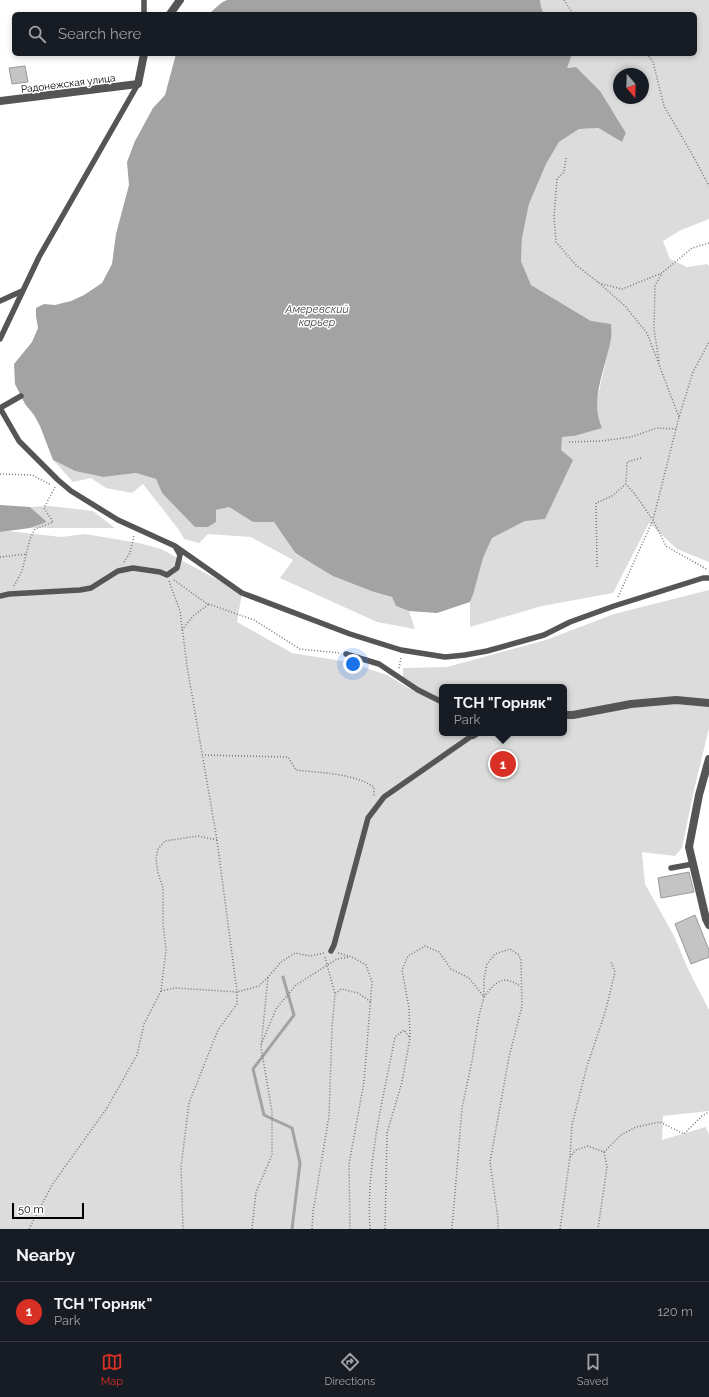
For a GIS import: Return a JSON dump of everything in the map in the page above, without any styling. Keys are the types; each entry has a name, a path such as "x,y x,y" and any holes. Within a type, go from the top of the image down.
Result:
{"street":[{"path":"171,12 180,0"},
{"path":"138,84 144,56"},
{"name":"Радонежская улица","path":"0,101 138,84"},
{"path":"567,715 631,704 676,700 709,703"},
{"path":"709,759 699,795 689,847 706,919 709,925"}],"lane":[{"path":"144,0 144,12"},
{"path":"0,339 39,257 138,84"},
{"path":"0,301 22,291"},
{"path":"21,396 0,408 19,441 71,491 118,520 175,546 242,592 357,637 400,650 445,657 465,656 544,635 570,622 614,606 703,578 709,578"},
{"path":"0,596 9,594 91,588 118,571 133,568 160,572 167,575 177,568 180,555 175,546"},
{"path":"346,654 379,664 418,690 439,700"},
{"path":"331,951 334,945 368,818 384,798 470,736"},
{"path":"670,868 693,864"}],"path":[{"path":"564,0 572,12"},
{"path":"648,56 653,62 664,106 709,186"},
{"path":"566,158 564,172 557,179 554,217 556,242 576,265 625,306 647,333 679,417"},
{"path":"599,283 622,289 662,273 692,248 709,243"},
{"path":"660,365 654,329 655,286 662,273"},
{"path":"614,606 653,520 676,428 693,372 709,342"},
{"path":"569,442 601,441 631,437 657,428 676,428"},
{"path":"641,458 627,462 626,484 653,520 666,546 709,570"},
{"path":"0,474 32,475 55,487 44,508 53,522 35,529 30,539 22,571 9,594"},
{"path":"597,567 596,503 612,496 626,484"},
{"path":"118,571 130,553 135,528"},
{"path":"0,557 27,554"},
{"path":"167,575 209,604 254,620 300,649 346,654"},
{"path":"167,575 180,611 217,840 237,992 237,1004 218,1030 189,1103 181,1166 183,1229"},
{"path":"182,630 193,616 209,604"},
{"path":"398,669 402,656"},
{"path":"202,754 288,757 296,770 337,774 364,781 374,787 372,812"},
{"path":"29,1229 52,1185 107,1108 137,1055 144,1024 161,991 166,950 163,924 163,888 158,873 156,859 158,849 165,841 198,836 217,840"},
{"path":"385,1229 387,1133 402,1082 410,1038 409,1008 402,970 408,956 426,946 439,952 451,969 469,978 484,997"},
{"path":"452,1229 462,1108 472,1061 479,1016 484,997 484,979 487,964 495,954 510,949 519,955 522,973 522,1006 509,1057 490,1162 498,1229"},
{"path":"331,951 352,957 366,965 372,982 364,1082 349,1164 350,1229"},
{"path":"161,991 175,988 237,992 258,986 281,962 295,953 310,956 324,953 335,994 332,1028 329,1116 313,1212 312,1229"},
{"path":"261,1047 276,1009 296,985 337,959 352,957"},
{"path":"560,1229 570,1156 572,1125 587,1066 605,1013 615,972 611,962"},
{"path":"252,1229 256,1192 272,1154 272,1112 261,1047 268,977"},
{"path":"484,997 492,986 503,980 512,980 522,987"},
{"path":"335,994 341,989 358,993 371,1002"},
{"path":"370,1229 369,1204 374,1142 395,1037 404,1030 410,1038"},
{"path":"604,1152 621,1135 636,1127 660,1122 684,1134 702,1116 709,1112"},
{"path":"570,1156 576,1150 588,1146 604,1152"},
{"path":"598,1229 607,1167 604,1152"}],"shaded area":[{"path":"540,0 709,0 709,219 681,230 663,241 670,259 687,267 707,264 709,266 709,562 677,549 649,523 613,593 542,606 470,627 470,602 483,558 492,538 525,521 561,450 561,437 574,436 598,420 597,400 611,338 591,321 531,285 521,261 522,238 529,204 546,164 559,142 579,129 597,128 622,142 626,133 615,115 576,67 566,68 571,56 697,56 697,12 543,12"},
{"path":"53,460 75,471 102,477 136,473 156,479 162,493 208,527 216,522 216,510 229,507 253,522 274,522 295,554 374,592 392,597 396,606 409,611 415,629 377,622 280,578 293,560 251,537 208,534 199,543 184,539 179,530 143,484 132,493 106,488 91,478 73,482"},
{"path":"50,506 93,511 115,528 30,528 47,522 30,507"},
{"path":"8,531 61,537 85,534 139,543 161,549 242,593 237,622 292,653 348,662 387,675 412,690 403,678 403,668 447,667 546,640 614,614 709,590 709,728 682,848 675,856 642,852 645,884 674,936 688,969 709,1010 709,1111 663,1116 662,1140 706,1127 709,1135 709,1229 0,1229 0,532"}],"water":[{"path":"227,0 540,0 543,12 211,12"},
{"name":"Амеревский карьер","path":"175,56 571,56 567,68 576,67 600,91 626,133 622,142 598,128 579,129 559,142 546,164 529,204 522,238 521,261 531,285 591,321 611,324 611,339 600,384 597,406 598,417 602,428 574,436 562,437 561,450 573,460 545,519 525,521 492,538 483,558 470,602 437,613 409,611 396,606 392,597 374,592 333,576 295,553 274,522 253,522 229,507 216,510 216,522 208,527 195,527 162,493 156,479 136,473 103,477 75,471 53,460 40,426 34,415 25,404 15,384 14,364 32,342 38,328 36,308 44,304 55,305 71,301 84,295 102,283 112,264 116,234 129,185 127,162 135,141 153,108 165,95"},
{"path":"0,505 30,507 47,522 30,528 0,532"}],"building":[{"path":"25,66 28,82 12,84 9,68"},
{"path":"689,872 694,892 661,898 658,878"},
{"path":"695,915 709,950 709,957 691,964 675,924"}],"waterway":[{"path":"283,977 294,1015 253,1069 264,1115 292,1128 300,1163 292,1229"}],"place":[{"name":"ТСН \"Горняк\"","path":"503,764"}]}
